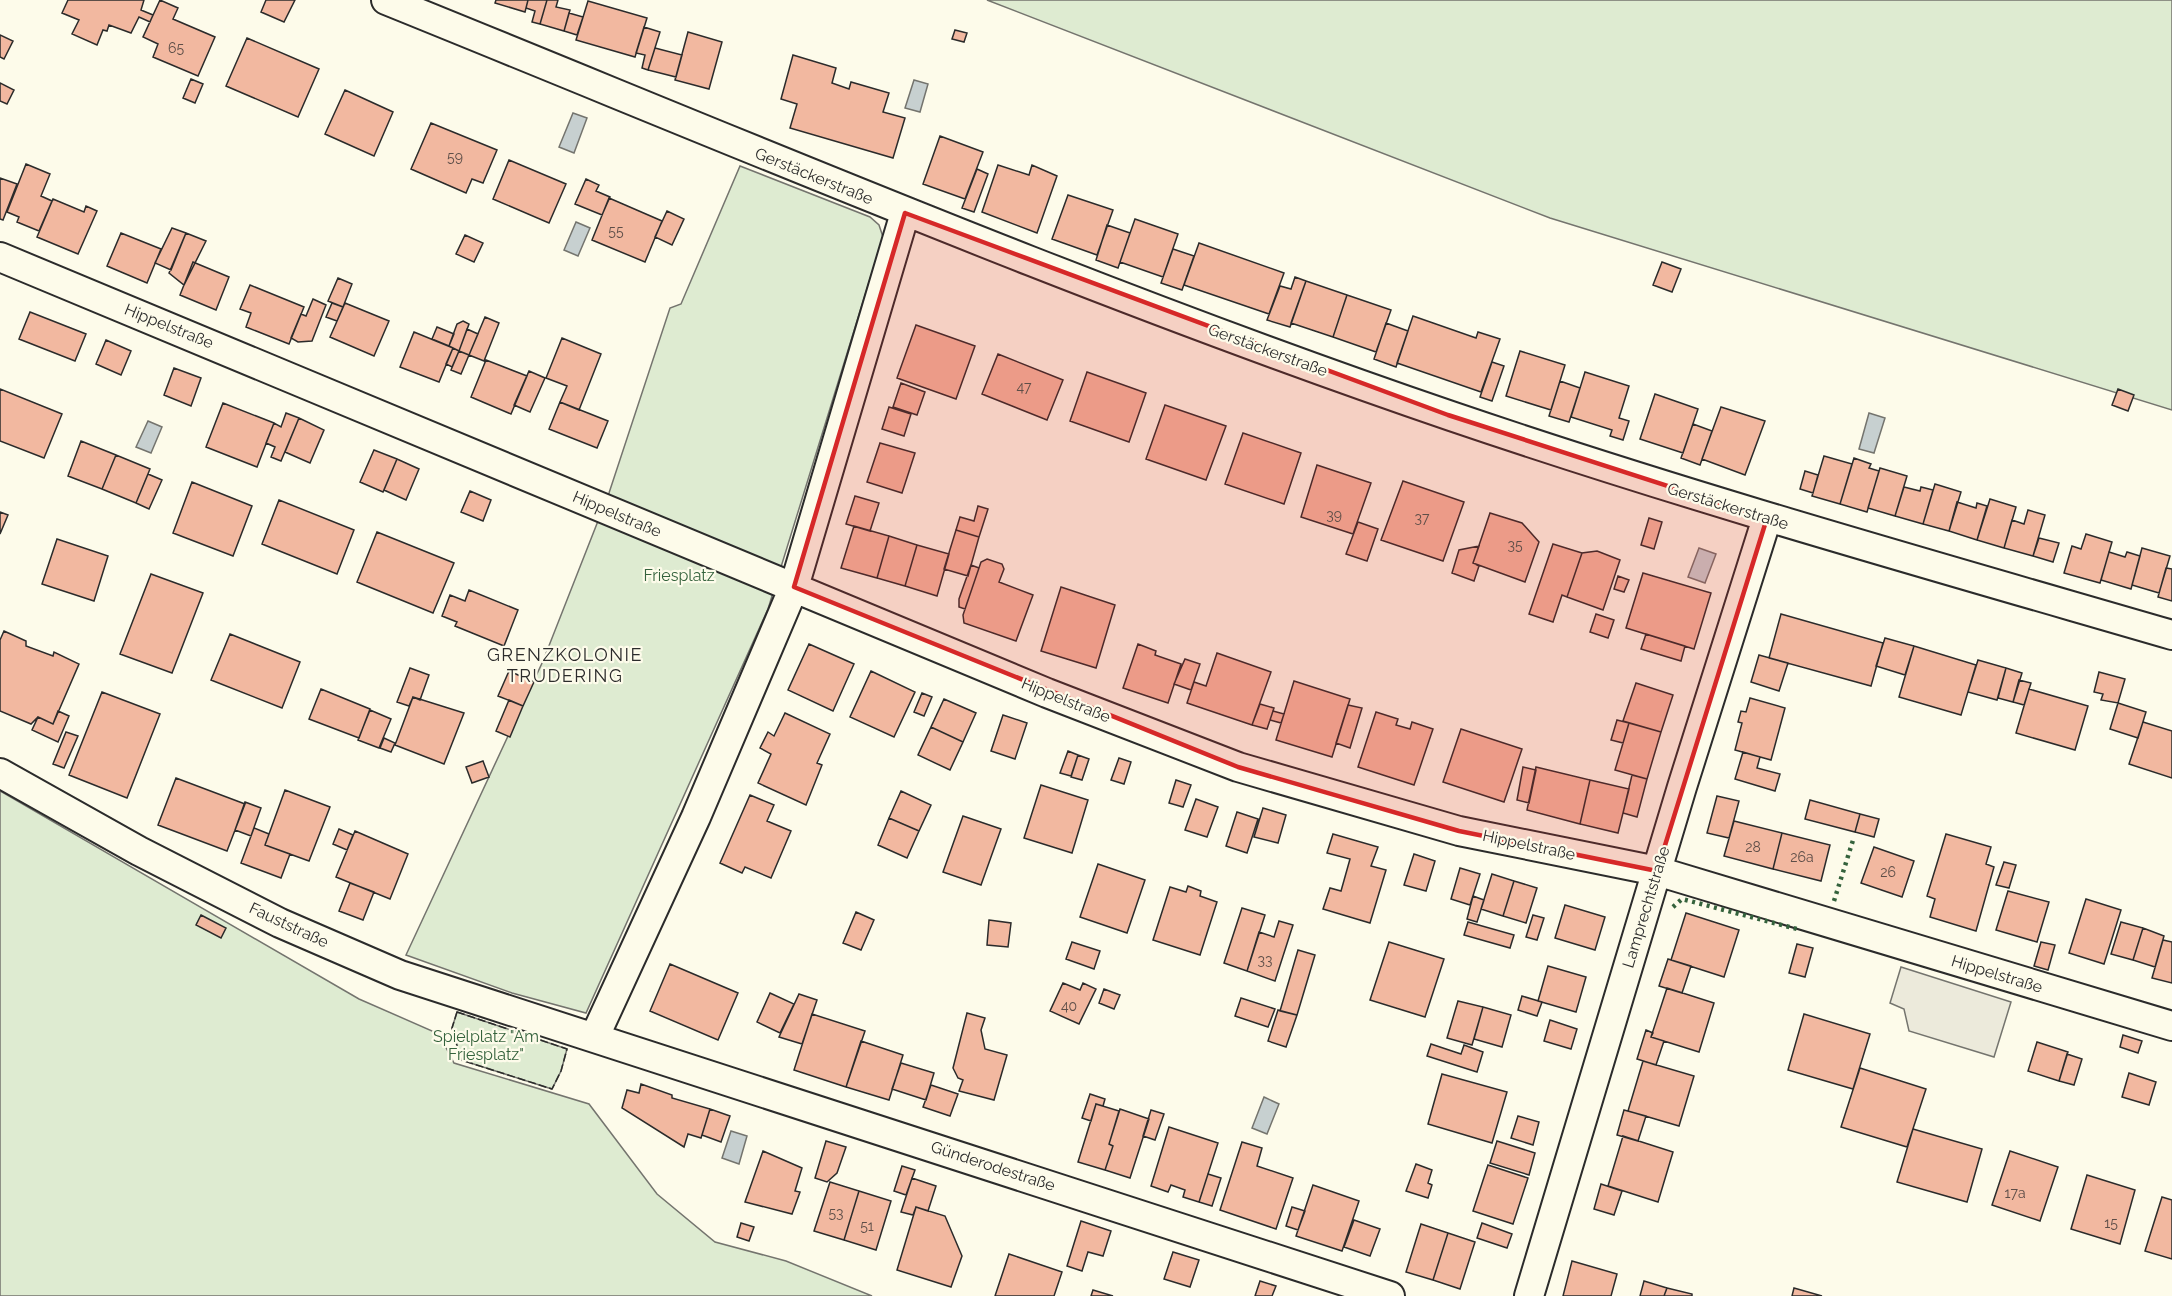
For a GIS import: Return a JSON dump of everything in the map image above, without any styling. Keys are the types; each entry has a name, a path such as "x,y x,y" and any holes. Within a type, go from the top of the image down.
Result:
{"street":[{"name":"Gerstäckerstraße","path":"386,0 905,213 1176,317 1448,415 1767,518 2172,635"},
{"path":"595,1036 696,817 794,587 905,213"},
{"name":"Hippelstraße","path":"0,257 1047,693 1238,767 1459,831 1657,871 2172,1026"},
{"name":"Lamprechtstraße","path":"1528,1296 1767,518"},
{"name":"Fauststraße","path":"0,773 139,851 280,923 400,975 595,1036"},
{"name":"Günderodestraße","path":"595,1036 1390,1296"}],"highlighted area":[{"path":"905,213 1448,415 1767,518 1657,871 1459,831 1238,767 794,587"}],"green space":[{"path":"987,0 2172,0 2172,410 1550,218"},
{"name":"Friesplatz","path":"740,166 870,217 879,225 883,237 768,609 586,1013 512,993 406,955 543,661 609,493 670,308 681,304"},
{"path":"0,791 359,999 439,1034 454,1063 589,1104 657,1194 715,1242 786,1261 872,1296 0,1296"},
{"name":"Spielplatz \"Am Friesplatz\"","path":"457,1012 567,1049 561,1071 552,1089 461,1060 452,1028"}],"shaded area":[{"path":"914,80 928,84 920,112 905,108"},
{"path":"573,113 587,118 574,153 559,147"},
{"path":"576,222 590,228 578,256 564,250"},
{"path":"1869,413 1885,418 1874,453 1859,449"},
{"path":"148,421 162,427 151,453 136,447"},
{"path":"1699,548 1716,554 1705,583 1688,577"},
{"path":"1901,967 2011,1002 1994,1057 1909,1031 1904,1009 1890,1003"},
{"path":"1264,1097 1279,1104 1267,1134 1252,1128"},
{"path":"731,1131 747,1136 739,1164 722,1158"}],"building":[{"path":"68,0 144,0 141,10 153,15 150,22 139,17 131,33 109,25 107,31 103,30 97,45 72,34 79,20 62,13"},
{"path":"160,0 178,8 173,19 215,37 198,76 153,57 158,44 143,37"},
{"path":"266,0 295,0 284,22 261,12"},
{"path":"496,0 528,0 525,12 495,3"},
{"path":"528,0 547,0 540,24 532,22 535,11 526,8"},
{"path":"547,0 558,0 556,7 570,10 564,31 540,24"},
{"path":"588,1 647,18 635,57 576,40"},
{"path":"569,13 583,17 577,35 564,31"},
{"path":"644,27 660,32 648,70 642,68 645,55 636,53"},
{"path":"955,30 967,33 964,42 952,39"},
{"path":"688,32 722,42 709,89 675,80"},
{"path":"0,35 13,41 4,59 0,57"},
{"path":"247,38 319,69 298,117 226,86"},
{"path":"655,48 682,55 676,77 648,70"},
{"path":"793,55 836,68 832,83 849,89 851,82 889,93 883,112 905,118 893,158 790,128 797,104 781,99"},
{"path":"191,79 203,84 195,103 183,98"},
{"path":"0,83 14,90 7,104 0,101"},
{"path":"345,90 393,112 374,156 325,134"},
{"path":"431,123 497,150 483,183 472,179 466,193 411,169"},
{"path":"940,136 983,152 965,199 923,184"},
{"path":"509,160 566,184 549,223 493,199"},
{"path":"26,164 50,174 41,196 52,201 39,231 17,222 19,217 7,212"},
{"path":"998,165 1029,175 1032,165 1057,176 1037,233 982,212"},
{"path":"977,169 988,174 974,212 962,208"},
{"path":"0,178 17,184 3,220 0,219"},
{"path":"586,179 599,185 596,191 610,197 602,215 575,204"},
{"path":"1068,195 1113,210 1097,255 1052,239"},
{"path":"609,198 662,221 645,262 592,240"},
{"path":"53,199 84,212 86,206 97,211 78,254 37,237"},
{"path":"667,211 684,219 672,245 655,237"},
{"path":"1135,219 1178,234 1163,277 1120,262"},
{"path":"1107,225 1130,233 1118,268 1096,260"},
{"path":"172,228 186,233 171,270 155,263"},
{"path":"121,233 161,249 147,283 107,266"},
{"path":"186,233 206,241 184,285 169,273"},
{"path":"465,235 483,243 474,262 456,254"},
{"path":"1199,243 1284,273 1269,314 1184,285"},
{"path":"1173,249 1194,256 1182,290 1161,283"},
{"path":"193,262 229,277 216,310 180,295"},
{"path":"1662,262 1681,269 1672,292 1653,285"},
{"path":"1295,277 1306,281 1290,327 1267,320 1280,286 1291,289"},
{"path":"338,278 352,284 343,307 328,301"},
{"path":"1306,281 1347,295 1333,337 1291,323"},
{"path":"250,285 304,307 289,344 246,327 251,313 240,309"},
{"path":"1347,295 1391,310 1376,352 1333,337"},
{"path":"313,299 326,305 312,341 298,342 291,338 301,314 306,316"},
{"path":"332,303 343,307 337,321 326,317"},
{"path":"345,303 389,321 374,356 330,337"},
{"path":"30,312 86,334 75,361 19,339"},
{"path":"1413,316 1476,338 1478,332 1500,339 1481,392 1397,363"},
{"path":"485,317 499,323 484,361 469,355"},
{"path":"463,321 469,324 459,351 449,346 457,324"},
{"path":"1386,323 1408,331 1396,367 1374,359"},
{"path":"916,325 975,346 956,399 897,378"},
{"path":"437,327 454,334 449,346 432,339"},
{"path":"467,329 478,334 469,355 459,351"},
{"path":"414,332 453,348 439,382 400,367"},
{"path":"562,338 601,354 579,410 560,402 567,386 546,378"},
{"path":"106,340 131,351 121,375 96,364"},
{"path":"453,348 459,351 452,367 446,364"},
{"path":"459,351 469,355 461,374 451,370"},
{"path":"1520,351 1565,365 1551,410 1506,396"},
{"path":"998,354 1063,380 1047,420 982,394"},
{"path":"486,360 527,376 511,414 471,397"},
{"path":"1492,362 1504,366 1492,401 1480,397"},
{"path":"174,368 201,378 191,406 164,395"},
{"path":"529,371 545,378 530,412 514,405"},
{"path":"1087,372 1146,393 1129,442 1070,421"},
{"path":"1585,372 1629,386 1619,418 1629,421 1623,440 1610,436 1612,430 1571,417"},
{"path":"1560,381 1580,388 1569,422 1549,416"},
{"path":"901,383 925,392 917,415 893,407"},
{"path":"0,389 62,414 44,458 0,441"},
{"path":"2118,389 2134,395 2128,411 2112,405"},
{"path":"1655,394 1698,409 1683,453 1640,439"},
{"path":"560,402 608,421 597,448 549,429"},
{"path":"223,403 274,423 257,467 206,447"},
{"path":"1165,405 1226,426 1206,480 1146,459"},
{"path":"889,407 911,414 904,436 882,429"},
{"path":"1721,407 1765,421 1745,475 1702,459"},
{"path":"286,413 299,418 281,461 271,457 275,447 266,443 274,423 281,427"},
{"path":"299,418 324,430 310,463 285,452"},
{"path":"1693,424 1712,431 1700,465 1681,458"},
{"path":"1243,433 1301,453 1284,504 1225,484"},
{"path":"81,441 116,455 102,489 68,476"},
{"path":"880,443 915,453 902,493 867,482"},
{"path":"374,450 397,459 383,492 360,482"},
{"path":"116,455 150,469 136,503 102,489"},
{"path":"1824,456 1852,464 1840,504 1812,496"},
{"path":"1854,458 1871,464 1869,468 1879,471 1867,512 1840,504"},
{"path":"397,459 419,469 406,500 384,490"},
{"path":"1317,465 1371,483 1353,534 1301,517"},
{"path":"1880,468 1907,476 1895,516 1868,508"},
{"path":"1805,471 1818,475 1813,493 1800,489"},
{"path":"148,474 162,480 149,509 136,503"},
{"path":"1403,481 1464,502 1443,561 1381,540"},
{"path":"192,482 252,506 233,556 173,533"},
{"path":"1935,484 1961,492 1949,531 1923,524"},
{"path":"1904,487 1920,491 1921,487 1933,490 1923,524 1895,516"},
{"path":"470,491 491,500 483,521 461,512"},
{"path":"855,496 879,503 870,531 846,524"},
{"path":"1990,499 2016,507 2004,548 1977,540"},
{"path":"279,500 354,530 337,574 262,544"},
{"path":"1957,502 1976,508 1977,503 1987,506 1977,540 1949,531"},
{"path":"978,506 988,509 979,537 956,530 960,517 974,521"},
{"path":"2028,510 2045,515 2033,556 2004,548 2012,520 2024,524"},
{"path":"0,512 8,515 0,534"},
{"path":"1490,513 1522,523 1539,542 1525,582 1473,563"},
{"path":"1649,518 1662,522 1654,549 1641,545"},
{"path":"1358,522 1378,529 1367,561 1346,554"},
{"path":"854,526 889,536 877,578 841,568"},
{"path":"956,530 979,537 968,576 944,569"},
{"path":"377,532 454,563 433,613 357,582"},
{"path":"2086,534 2112,542 2100,583 2064,573 2072,546 2081,549"},
{"path":"889,536 917,545 905,586 877,578"},
{"path":"2039,538 2059,543 2053,562 2033,556"},
{"path":"57,539 108,556 94,601 42,584"},
{"path":"1553,544 1582,553 1567,597 1562,595 1553,622 1529,614"},
{"path":"917,545 949,554 937,596 905,586"},
{"path":"1479,546 1473,563 1479,566 1474,581 1452,573 1459,550"},
{"path":"2142,548 2170,556 2159,593 2132,585"},
{"path":"1597,551 1620,560 1603,610 1567,597 1582,553"},
{"path":"2109,552 2125,557 2127,552 2140,556 2131,589 2101,580"},
{"path":"987,559 1002,564 1004,569 999,582 1033,595 1016,641 964,623 963,615 981,562"},
{"path":"971,565 979,568 965,609 959,607 959,599"},
{"path":"2166,568 2172,569 2172,601 2158,597"},
{"path":"1643,573 1711,593 1694,649 1626,628"},
{"path":"151,574 203,593 172,673 120,654"},
{"path":"1618,576 1629,580 1624,592 1614,589"},
{"path":"1061,587 1115,605 1096,668 1041,651"},
{"path":"469,590 518,610 504,646 455,626 457,622 442,616 450,595 465,601"},
{"path":"1596,614 1614,620 1608,638 1590,632"},
{"path":"1781,614 1883,643 1871,686 1769,658"},
{"path":"4,631 26,641 26,646 53,656 54,652 79,664 53,724 38,717 31,724 0,711 0,640"},
{"path":"230,634 300,662 282,708 211,680"},
{"path":"1646,634 1685,646 1681,661 1641,649"},
{"path":"1885,638 1914,646 1905,675 1876,666"},
{"path":"809,644 854,664 833,711 788,690"},
{"path":"1138,644 1156,651 1155,655 1181,664 1168,703 1123,688"},
{"path":"1914,646 1976,665 1961,715 1899,697"},
{"path":"1217,653 1271,672 1252,725 1187,703 1194,682 1206,686"},
{"path":"1759,655 1788,663 1779,691 1751,682"},
{"path":"1185,659 1200,664 1191,690 1174,684"},
{"path":"1978,660 2006,668 1997,700 1968,692"},
{"path":"410,668 429,675 420,700 413,697 409,706 397,702"},
{"path":"2006,668 2022,673 2013,702 1998,698"},
{"path":"509,671 534,682 523,706 498,696"},
{"path":"871,671 915,692 894,737 850,717"},
{"path":"2099,672 2125,679 2118,703 2101,700 2103,694 2094,692"},
{"path":"2019,680 2031,683 2024,705 2013,702"},
{"path":"1294,681 1350,699 1332,757 1276,740"},
{"path":"1636,683 1673,695 1661,732 1623,721"},
{"path":"321,689 370,709 359,738 309,719"},
{"path":"2029,689 2088,706 2075,750 2016,733"},
{"path":"102,692 160,714 127,798 69,775"},
{"path":"922,693 932,697 924,716 914,712"},
{"path":"413,697 464,713 444,764 395,745"},
{"path":"1750,698 1785,708 1771,760 1735,750 1742,723 1738,722 1741,711 1746,712"},
{"path":"944,699 976,713 963,742 931,727"},
{"path":"509,700 523,706 510,737 496,731"},
{"path":"2118,703 2146,712 2138,738 2110,729"},
{"path":"1260,704 1274,708 1267,729 1252,725"},
{"path":"1348,705 1362,708 1350,748 1336,743"},
{"path":"370,710 391,719 379,748 358,740"},
{"path":"58,711 69,716 58,742 32,730 38,717 53,724"},
{"path":"1273,711 1284,714 1281,723 1270,720"},
{"path":"1376,712 1398,719 1396,725 1410,729 1412,722 1433,729 1414,785 1358,767"},
{"path":"785,713 830,734 817,763 822,765 806,805 758,783 771,754 760,748 768,732 774,736"},
{"path":"1003,715 1027,723 1015,759 991,751"},
{"path":"1617,720 1629,723 1623,743 1611,740"},
{"path":"2143,722 2172,731 2172,778 2129,764"},
{"path":"1629,723 1661,732 1647,779 1615,770"},
{"path":"931,727 963,742 950,770 918,755"},
{"path":"1461,729 1522,749 1504,802 1443,782"},
{"path":"66,732 78,736 64,768 53,764"},
{"path":"384,738 395,743 391,752 380,748"},
{"path":"1068,751 1078,755 1071,776 1060,773"},
{"path":"1743,752 1760,757 1757,768 1780,774 1775,791 1735,779"},
{"path":"1078,755 1089,759 1082,780 1071,777"},
{"path":"1119,758 1131,762 1124,784 1111,780"},
{"path":"483,761 489,777 472,783 466,767"},
{"path":"1523,767 1536,770 1529,803 1517,800"},
{"path":"1536,767 1590,780 1580,824 1527,810"},
{"path":"1632,775 1647,779 1637,817 1623,813"},
{"path":"176,778 245,804 227,851 158,825"},
{"path":"1176,780 1191,785 1183,807 1169,803"},
{"path":"1590,780 1629,789 1618,833 1580,824"},
{"path":"1041,785 1088,800 1072,853 1024,838"},
{"path":"285,790 330,807 309,861 265,845"},
{"path":"901,791 931,805 919,831 889,818"},
{"path":"750,795 774,805 767,821 791,831 771,878 745,867 742,873 720,863"},
{"path":"1717,796 1739,801 1729,838 1707,833"},
{"path":"1196,799 1218,807 1207,837 1185,830"},
{"path":"1810,800 1860,814 1855,832 1805,819"},
{"path":"245,802 261,808 251,836 235,830"},
{"path":"1263,808 1286,815 1278,843 1254,837"},
{"path":"1237,812 1258,819 1247,853 1226,846"},
{"path":"1860,814 1879,819 1874,837 1855,832"},
{"path":"963,816 1001,829 981,885 943,872"},
{"path":"889,818 919,831 907,858 878,845"},
{"path":"1734,821 1782,833 1773,869 1724,856"},
{"path":"254,828 269,834 265,845 290,854 281,878 241,863"},
{"path":"339,829 353,835 347,850 333,844"},
{"path":"355,831 408,854 390,899 336,877"},
{"path":"1782,833 1830,845 1821,881 1773,869"},
{"path":"1333,834 1378,847 1371,866 1386,870 1370,923 1323,909 1330,888 1341,891 1350,859 1327,853"},
{"path":"1946,834 1991,847 1986,864 1994,867 1976,931 1930,917 1935,899 1927,896"},
{"path":"1874,847 1914,861 1902,897 1861,883"},
{"path":"1414,854 1435,861 1426,891 1404,885"},
{"path":"2004,862 2016,865 2009,888 1996,885"},
{"path":"1098,864 1145,880 1127,933 1080,917"},
{"path":"1460,868 1480,874 1470,905 1451,899"},
{"path":"1492,874 1514,881 1503,916 1481,909"},
{"path":"1514,881 1537,888 1526,923 1503,916"},
{"path":"350,883 374,892 363,920 339,911"},
{"path":"1188,886 1201,891 1200,896 1217,902 1200,955 1153,940 1170,887 1186,892"},
{"path":"2008,891 2049,902 2037,942 1996,930"},
{"path":"1473,896 1484,900 1477,922 1467,919"},
{"path":"2086,899 2121,910 2104,964 2069,953"},
{"path":"1565,905 1605,917 1595,950 1555,938"},
{"path":"1242,908 1265,915 1247,971 1224,963"},
{"path":"856,912 874,920 861,950 843,943"},
{"path":"1686,913 1739,930 1724,977 1671,960"},
{"path":"201,915 226,928 221,938 196,925"},
{"path":"1533,915 1544,918 1537,940 1526,937"},
{"path":"989,920 1011,923 1008,947 987,945"},
{"path":"1279,921 1293,925 1275,981 1247,971 1259,932 1274,937"},
{"path":"1468,922 1514,935 1510,948 1464,935"},
{"path":"2121,922 2143,928 2133,960 2111,954"},
{"path":"2143,928 2164,936 2155,967 2133,960"},
{"path":"2163,940 2172,942 2172,983 2152,978"},
{"path":"1072,942 1100,951 1094,969 1066,959"},
{"path":"1389,942 1444,959 1425,1017 1370,1000"},
{"path":"2041,942 2055,945 2048,970 2034,966"},
{"path":"1797,944 1813,948 1805,977 1789,973"},
{"path":"1298,950 1315,955 1297,1015 1280,1011"},
{"path":"1668,959 1691,966 1682,993 1659,986"},
{"path":"670,964 738,993 718,1040 650,1011"},
{"path":"1548,966 1586,977 1576,1012 1538,1001"},
{"path":"1063,983 1080,990 1083,983 1096,989 1079,1024 1050,1011"},
{"path":"1667,988 1714,1003 1699,1052 1651,1037"},
{"path":"1104,989 1120,995 1114,1009 1099,1003"},
{"path":"770,993 794,1004 780,1033 757,1022"},
{"path":"799,994 817,1000 802,1044 779,1037"},
{"path":"1522,996 1542,1002 1537,1016 1518,1010"},
{"path":"1241,998 1275,1009 1268,1027 1235,1016"},
{"path":"1458,1001 1483,1007 1472,1045 1447,1038"},
{"path":"1483,1007 1511,1015 1502,1047 1474,1039"},
{"path":"1278,1010 1297,1015 1286,1047 1268,1041"},
{"path":"967,1013 985,1018 981,1030 985,1049 1007,1055 994,1100 959,1091 963,1080 958,1078 953,1068"},
{"path":"812,1014 865,1031 846,1087 794,1070"},
{"path":"1804,1014 1870,1034 1853,1089 1788,1070"},
{"path":"1550,1020 1577,1029 1571,1049 1544,1041"},
{"path":"1646,1030 1653,1033 1651,1037 1664,1041 1656,1065 1637,1059"},
{"path":"2123,1035 2142,1041 2138,1053 2120,1047"},
{"path":"861,1041 903,1055 889,1100 846,1087"},
{"path":"2037,1042 2068,1052 2059,1081 2028,1071"},
{"path":"1431,1044 1461,1054 1464,1045 1483,1052 1477,1072 1427,1056"},
{"path":"2067,1054 2082,1059 2074,1085 2059,1081"},
{"path":"1643,1061 1694,1076 1679,1126 1628,1111"},
{"path":"901,1063 934,1073 926,1100 892,1089"},
{"path":"1860,1068 1926,1089 1907,1147 1841,1127"},
{"path":"2129,1073 2156,1082 2149,1105 2122,1097"},
{"path":"1442,1074 1507,1092 1492,1143 1428,1124"},
{"path":"641,1084 672,1095 672,1098 710,1109 701,1138 688,1134 684,1147 622,1108 627,1090 639,1093"},
{"path":"931,1085 958,1094 950,1116 923,1107"},
{"path":"1090,1094 1105,1099 1103,1106 1096,1104 1091,1121 1082,1118"},
{"path":"1096,1104 1119,1111 1109,1144 1113,1146 1105,1170 1078,1162"},
{"path":"710,1109 730,1116 721,1142 702,1135"},
{"path":"1120,1109 1149,1119 1130,1178 1105,1170 1113,1146 1109,1144"},
{"path":"1151,1110 1164,1114 1155,1140 1143,1136"},
{"path":"1624,1110 1646,1116 1638,1141 1617,1135"},
{"path":"1518,1116 1539,1122 1533,1145 1511,1138"},
{"path":"1169,1127 1218,1143 1199,1202 1183,1197 1185,1190 1171,1185 1168,1192 1151,1186"},
{"path":"1913,1129 1982,1149 1967,1202 1897,1182"},
{"path":"1623,1136 1673,1152 1658,1202 1608,1186"},
{"path":"826,1141 846,1147 837,1173 827,1182 815,1178"},
{"path":"1497,1141 1535,1153 1529,1175 1490,1163"},
{"path":"1242,1142 1262,1148 1257,1166 1293,1178 1276,1229 1220,1210"},
{"path":"763,1151 802,1168 795,1191 800,1192 792,1214 745,1202"},
{"path":"2010,1151 2058,1167 2040,1221 1992,1205"},
{"path":"1416,1164 1432,1170 1428,1183 1432,1185 1428,1198 1406,1191"},
{"path":"1488,1165 1528,1178 1513,1224 1473,1211"},
{"path":"902,1166 915,1170 906,1195 894,1191"},
{"path":"1208,1174 1221,1178 1212,1206 1199,1202"},
{"path":"2087,1175 2135,1190 2120,1244 2071,1229"},
{"path":"912,1178 936,1186 928,1211 916,1207 913,1215 901,1212"},
{"path":"830,1182 859,1191 844,1240 814,1231"},
{"path":"1601,1184 1622,1191 1614,1215 1594,1209"},
{"path":"1313,1185 1359,1201 1342,1251 1296,1236"},
{"path":"859,1191 891,1201 876,1250 844,1240"},
{"path":"2162,1197 2172,1200 2172,1259 2145,1251"},
{"path":"916,1207 945,1216 962,1256 951,1287 897,1270"},
{"path":"1292,1207 1305,1211 1298,1230 1286,1226"},
{"path":"1354,1220 1380,1229 1370,1256 1344,1247"},
{"path":"1081,1221 1111,1231 1103,1256 1088,1252 1082,1271 1067,1266"},
{"path":"741,1223 754,1227 749,1241 737,1237"},
{"path":"1482,1223 1512,1234 1507,1248 1477,1238"},
{"path":"1421,1224 1448,1233 1433,1280 1406,1272"},
{"path":"1448,1233 1475,1242 1460,1289 1433,1280"},
{"path":"1173,1252 1199,1260 1190,1287 1164,1279"},
{"path":"1009,1254 1062,1272 1054,1296 995,1296"},
{"path":"1572,1261 1617,1274 1611,1296 1563,1296"},
{"path":"1260,1281 1276,1286 1272,1296 1255,1296"},
{"path":"1644,1281 1667,1288 1664,1296 1640,1296"},
{"path":"1667,1288 1692,1294 1692,1296 1664,1296"},
{"path":"1794,1288 1822,1296 1792,1296"},
{"path":"1093,1290 1113,1296 1091,1296"}],"hedge":[{"path":"1834,901 1854,837"},
{"path":"1673,907 1682,899 1797,929"}],"fence":[{"path":"457,1012 567,1049 561,1071 552,1089 461,1060 452,1028 457,1012"}],"district":[{"name":"GRENZKOLONIE TRUDERING","path":"565,664"}]}
